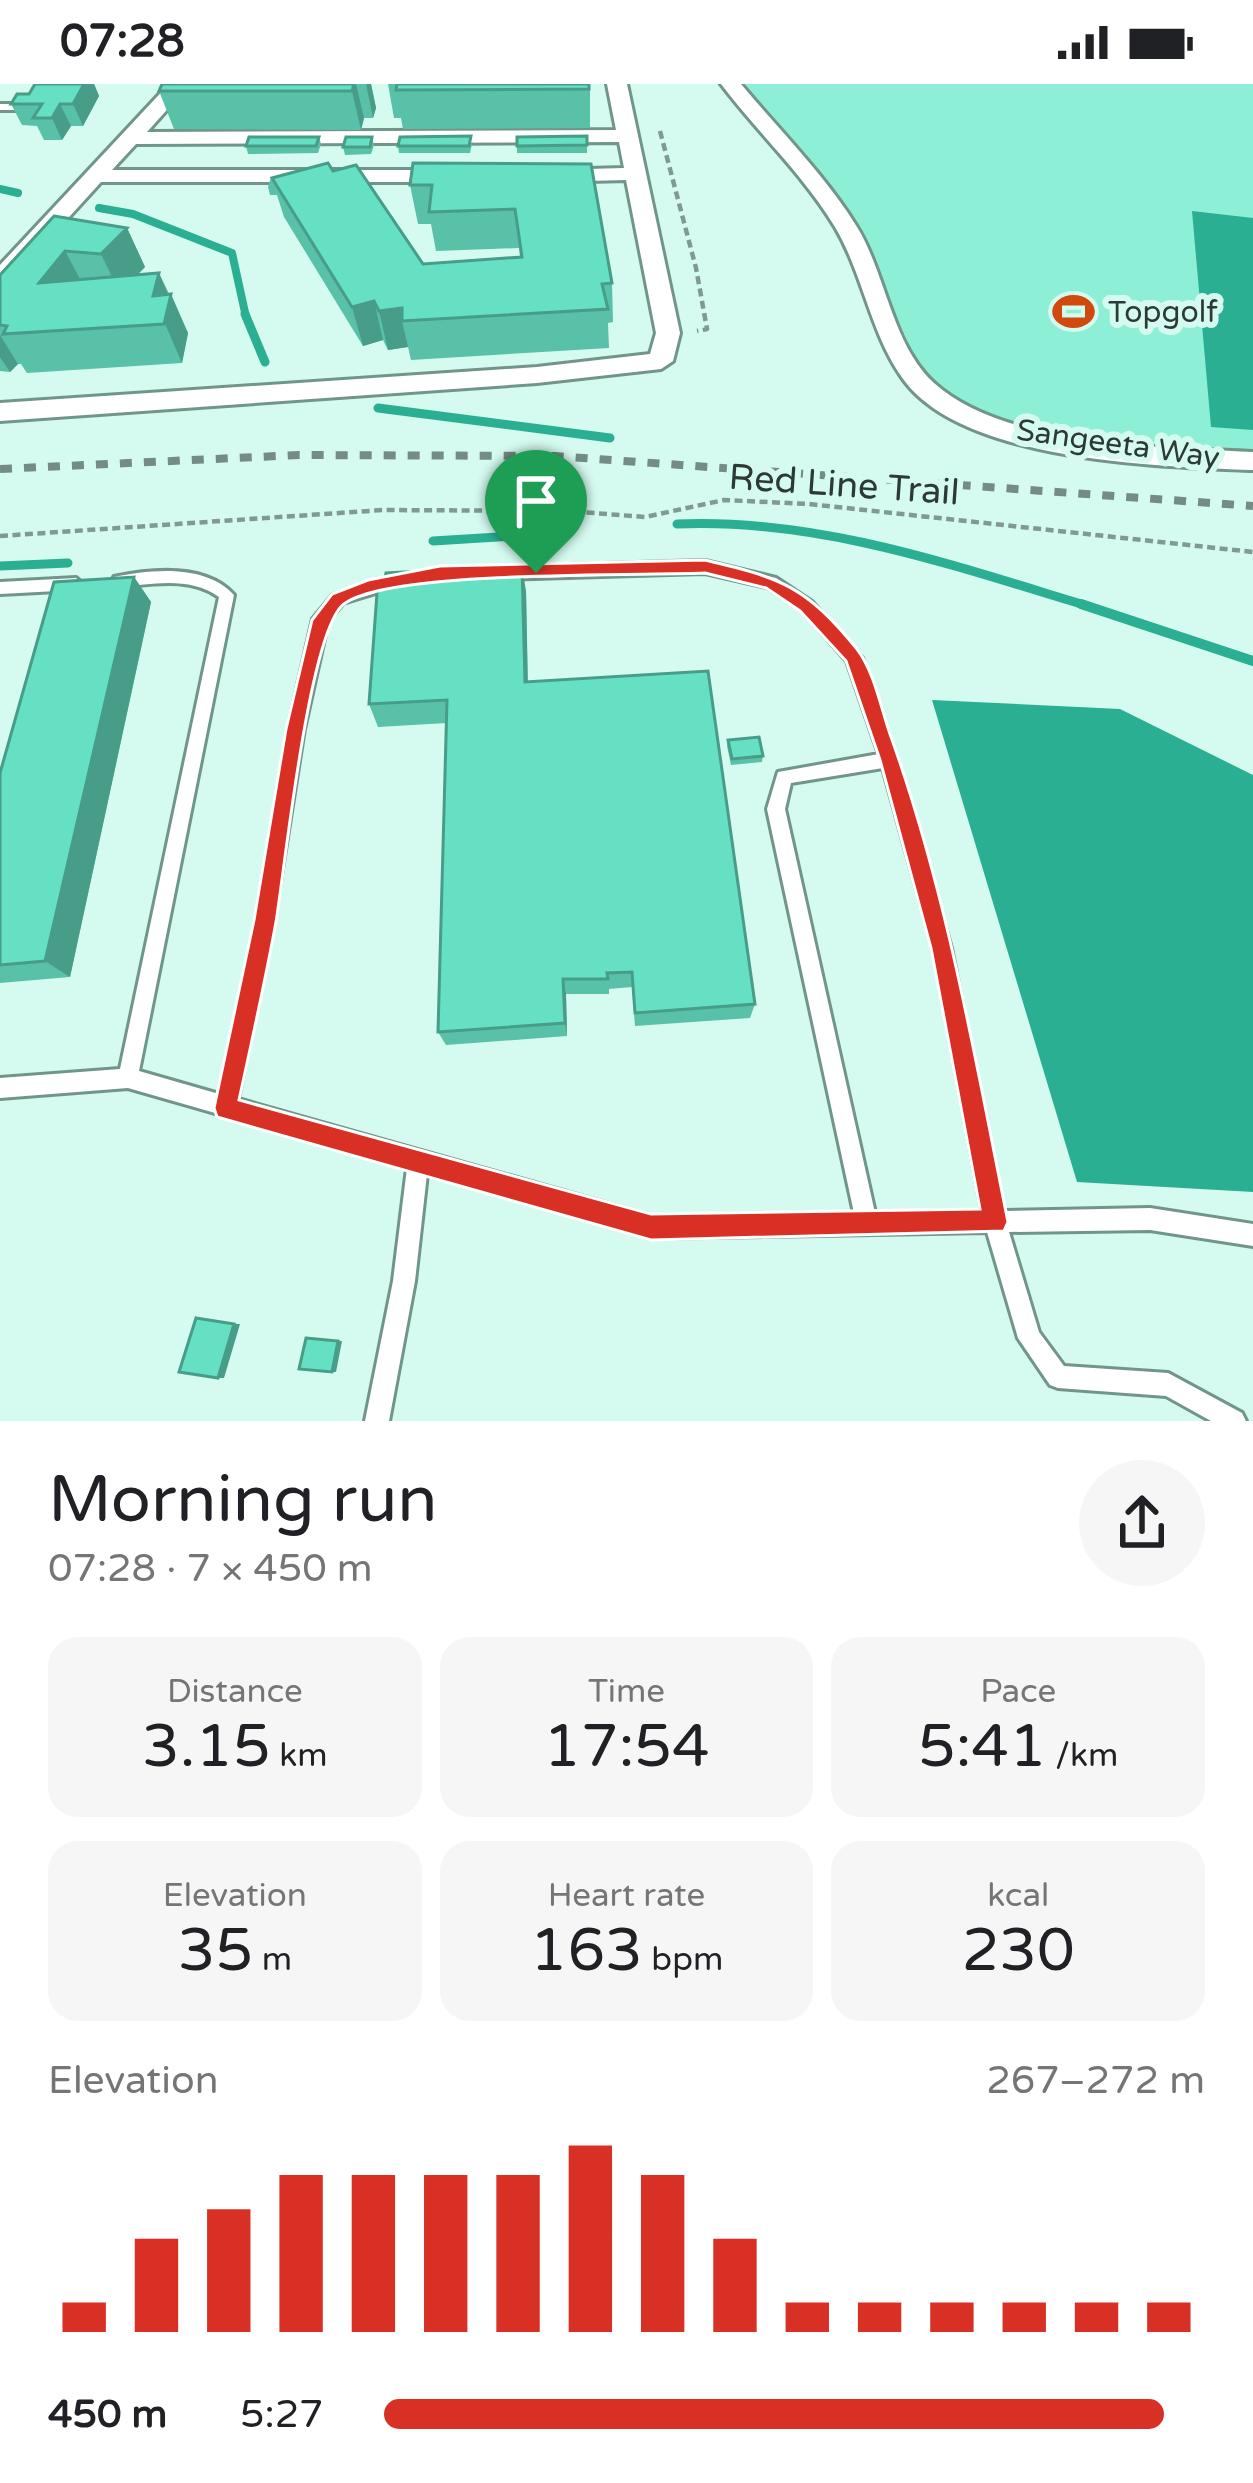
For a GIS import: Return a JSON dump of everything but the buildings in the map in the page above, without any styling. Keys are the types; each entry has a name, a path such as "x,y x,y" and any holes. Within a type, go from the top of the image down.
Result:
{"street":[{"path":"0,278 180,84"},
{"path":"0,412 537,376 661,361 668,333 617,84"},
{"name":"Sangeeta Way","path":"730,84 841,220 860,251 907,366 926,390 959,412 989,424 1107,448 1253,461"},
{"path":"126,138 626,136"},
{"path":"523,176 633,174"},
{"path":"93,176 480,176"}],"lane":[{"path":"0,107 16,107"},
{"path":"478,573 705,567 771,582 807,607 854,658 890,760 942,948 995,1222 1029,1338 1058,1377 1168,1385 1234,1421"},
{"path":"226,1108 265,920 296,729 321,620 338,599 352,593 422,577"},
{"path":"0,588 188,578 216,585 227,595 128,1078"},
{"path":"867,1224 776,809 784,777 890,760"},
{"path":"0,1088 128,1078 651,1227 1150,1220 1253,1235"},
{"path":"377,1421 404,1281 418,1162"}],"path":[{"path":"659,131 692,266 710,318 706,329 688,332"},
{"name":"Red Line Trail","path":"0,536 383,510 567,511 645,517 724,500 809,504 1253,552"}],"shaded area":[{"name":"Topgolf","path":"740,84 1253,84 1253,450 1029,433 980,421 924,377 865,247 829,189"},
{"path":"1192,211 1253,218 1253,430 1211,427"},
{"path":"932,700 1120,709 1253,775 1253,1192 1077,1182"}],"waterway":[{"path":"0,189 18,193"},
{"path":"99,208 133,214 232,253 246,316"},
{"path":"246,316 265,362"},
{"path":"378,408 610,438"},
{"path":"677,524 730,524 835,537 938,561 1091,607"},
{"path":"433,541 547,534"},
{"path":"0,566 68,563"},
{"path":"1081,604 1253,661"}],"railway":[{"path":"0,469 299,455 555,456 1253,506"}],"place":[{"name":"Topgolf","path":"1074,312"}],"route":[{"path":"705,567 771,582 807,607 854,658 890,760 942,948 995,1222 651,1227 226,1108 265,920 296,729 321,620 338,599 368,587 440,573 536,573 705,567"}]}
